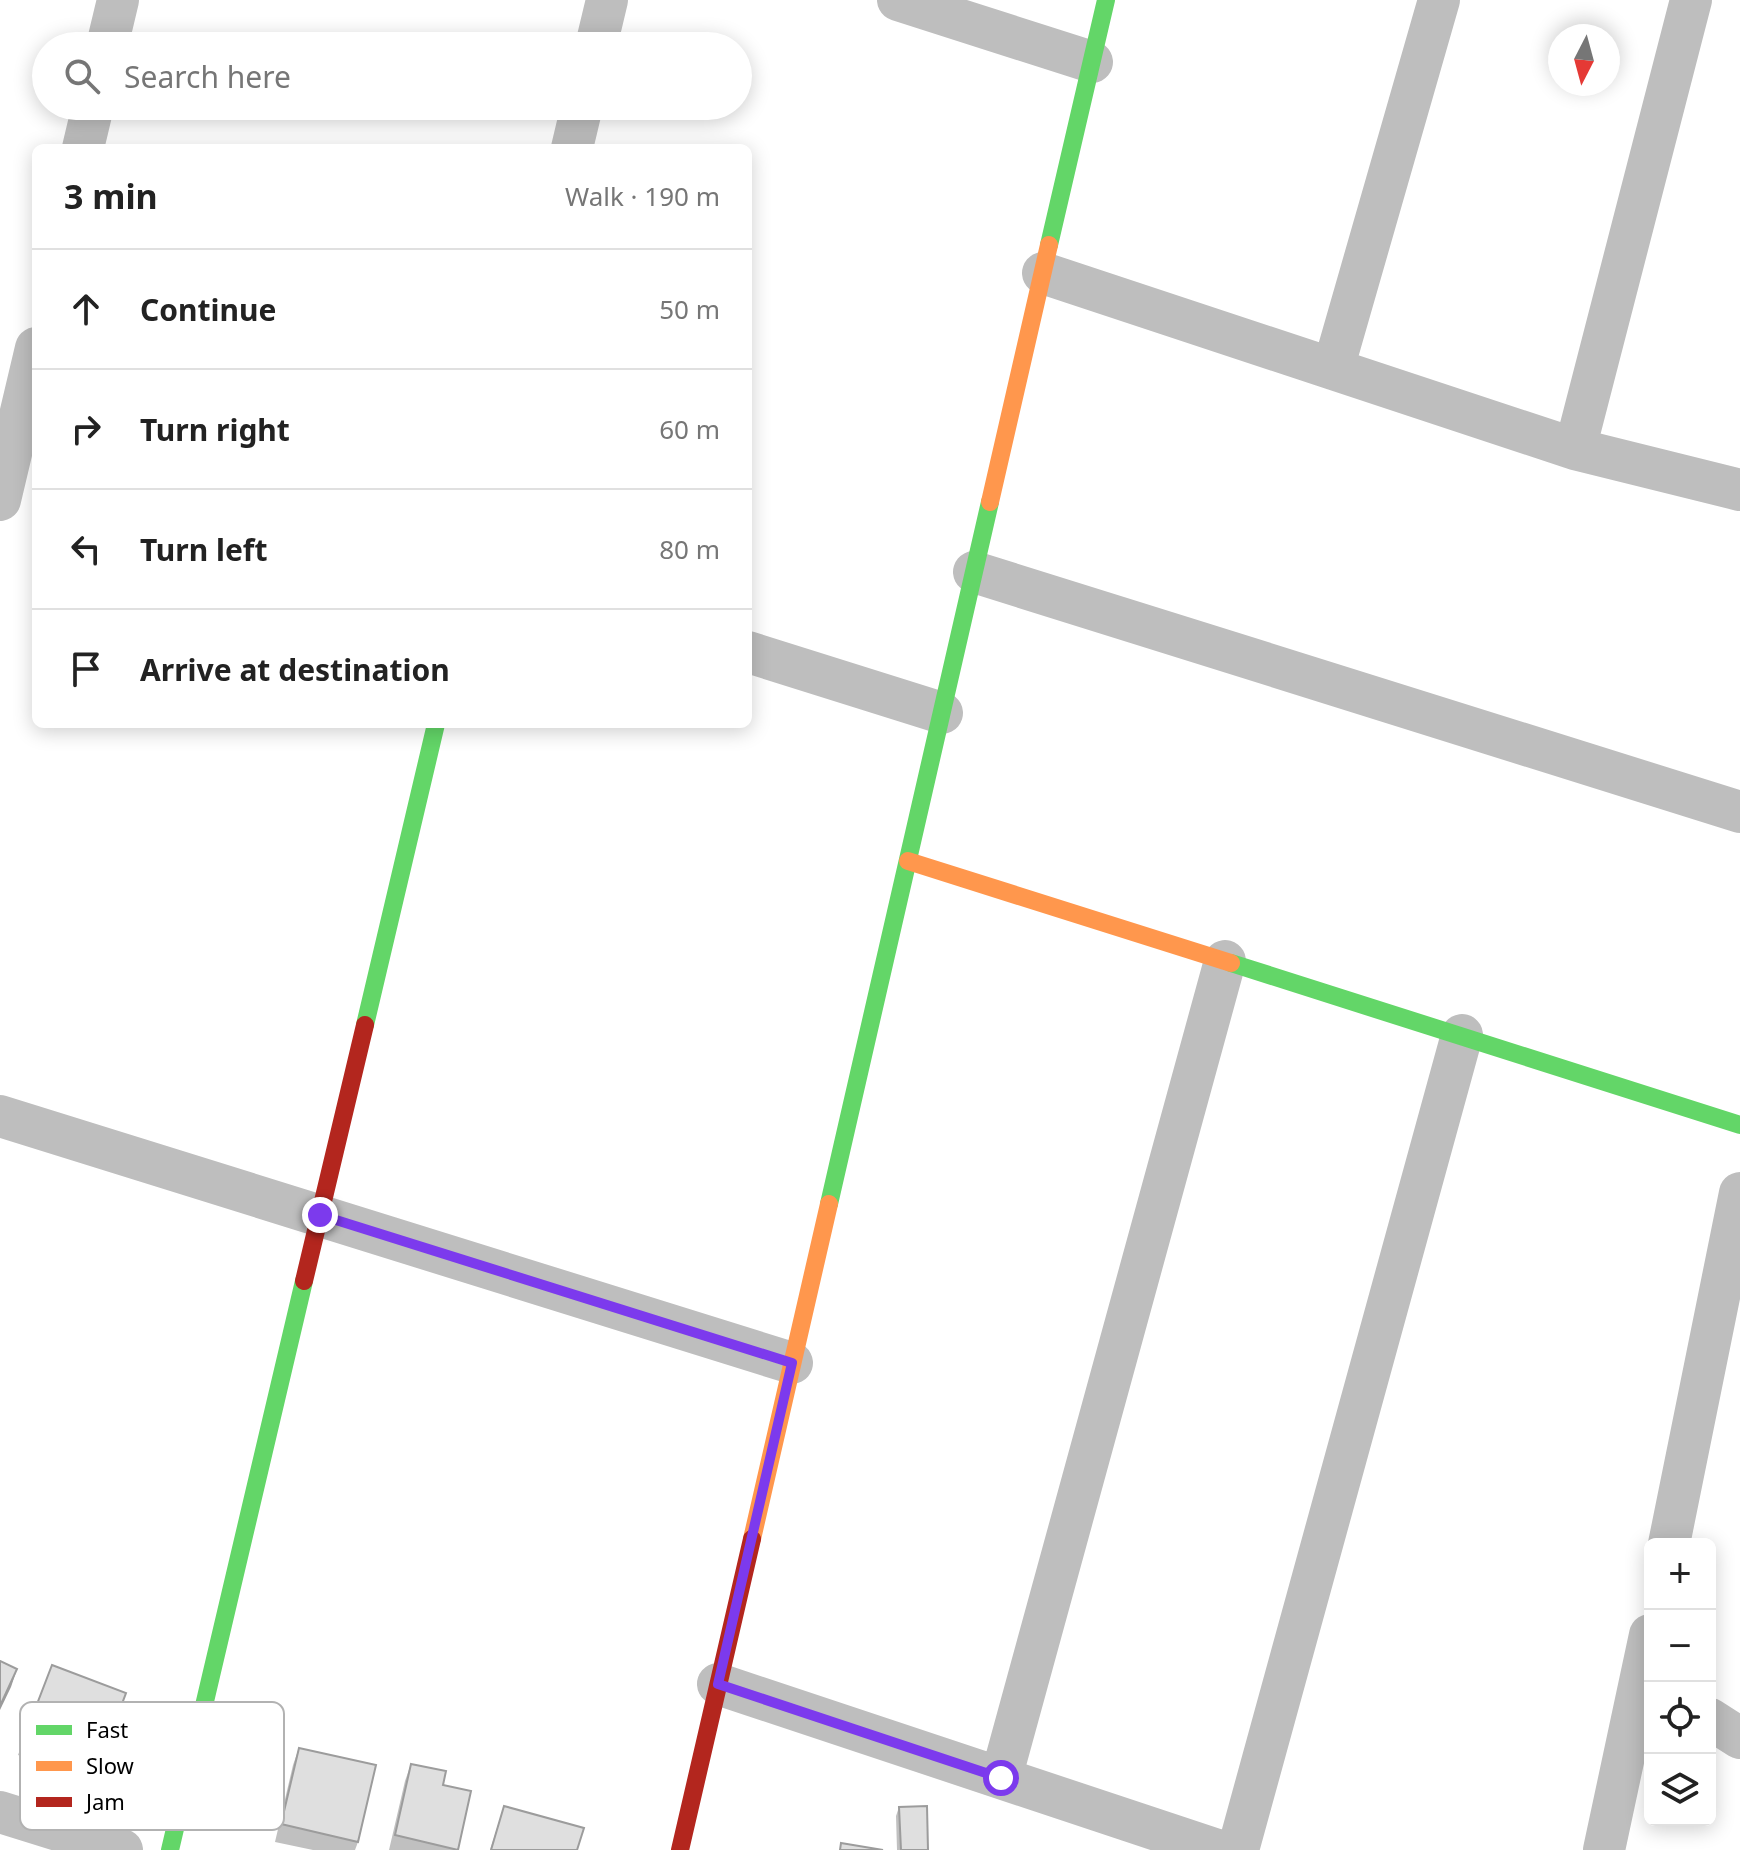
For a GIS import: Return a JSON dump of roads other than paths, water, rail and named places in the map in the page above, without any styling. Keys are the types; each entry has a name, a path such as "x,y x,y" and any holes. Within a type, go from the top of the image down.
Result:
{"street":[{"path":"110,32 118,0"},
{"path":"599,32 607,0"},
{"path":"898,0 1092,62"},
{"path":"680,1850 1106,0"},
{"path":"1333,369 1439,0"},
{"path":"1575,449 1691,0"},
{"path":"84,144 90,120"},
{"path":"573,144 579,120"},
{"path":"1043,273 1575,449 1740,490"},
{"path":"0,500 32,364"},
{"path":"974,572 1740,812"},
{"path":"752,653 942,713"},
{"path":"205,1702 435,728"},
{"path":"908,861 1740,1125"},
{"path":"1001,1778 1225,961"},
{"path":"1238,1850 1462,1035"},
{"path":"0,1116 792,1363"},
{"path":"1670,1538 1740,1193"},
{"path":"1604,1850 1645,1682"},
{"path":"718,1684 1217,1850"},
{"path":"1716,1723 1740,1738"},
{"path":"0,1812 20,1818"},
{"path":"58,1830 122,1850"},
{"path":"170,1850 175,1830"}]}
